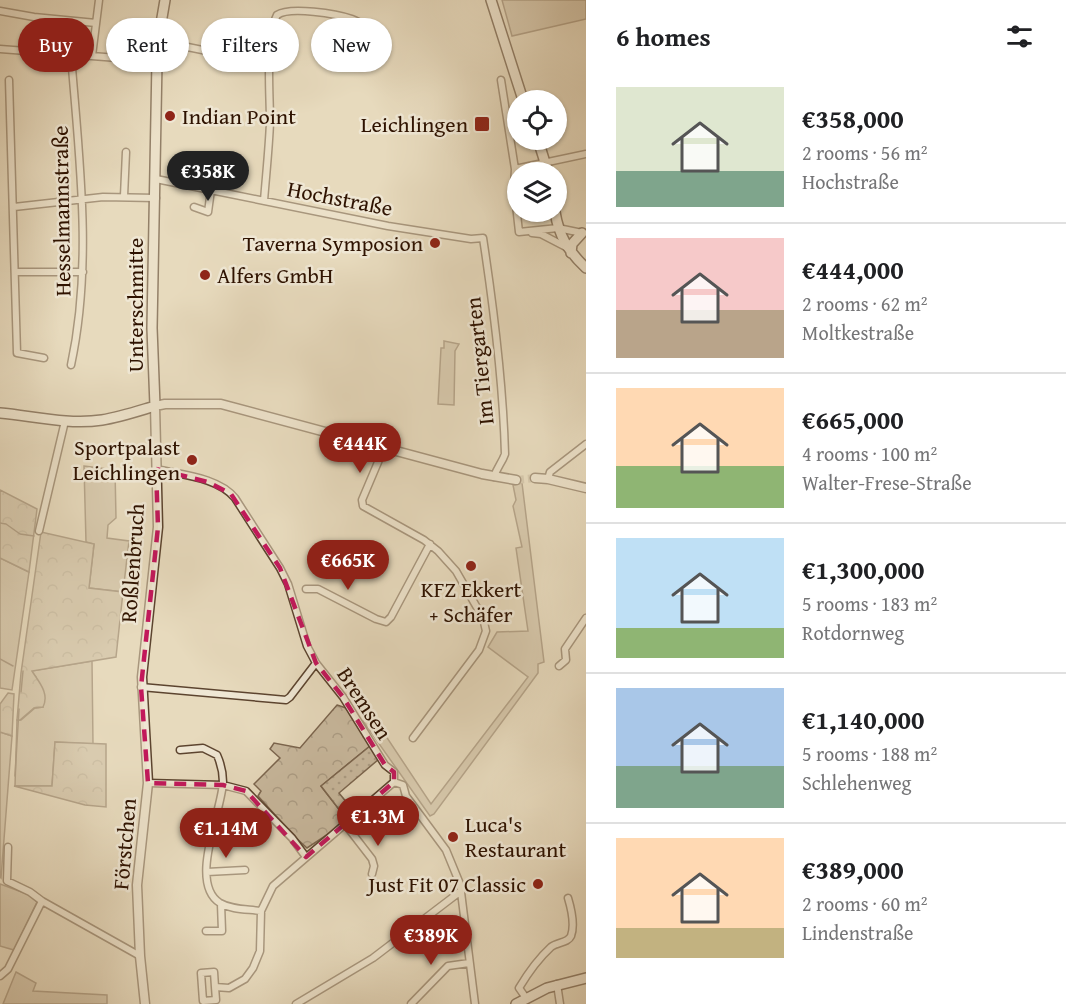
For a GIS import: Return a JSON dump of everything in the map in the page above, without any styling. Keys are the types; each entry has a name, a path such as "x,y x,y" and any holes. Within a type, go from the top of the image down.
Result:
{"main road":[{"path":"162,18 165,0"},
{"path":"491,0 520,90"},
{"name":"Unterschmitte","path":"155,406 152,320 157,72"},
{"path":"557,222 569,250 586,268"},
{"path":"569,250 584,233"},
{"path":"0,413 66,421 100,420 155,406"},
{"path":"516,1004 557,984 586,978"}],"street":[{"path":"94,40 99,0"},
{"path":"264,201 270,123 271,51 277,15 288,10 346,18"},
{"path":"0,11 96,23"},
{"path":"0,49 18,51"},
{"name":"Hesselmannstraße","path":"71,365 80,320 83,272 82,199 72,72"},
{"path":"9,80 17,353 44,358"},
{"path":"501,80 513,162"},
{"path":"124,196 126,152"},
{"path":"564,162 586,154"},
{"name":"Hochstraße","path":"156,179 426,232 471,239 483,238"},
{"path":"195,207 208,212 211,190"},
{"path":"14,207 124,196 156,198"},
{"path":"518,222 519,232"},
{"path":"519,232 558,228 584,233"},
{"path":"519,232 541,234 569,250"},
{"name":"Im Tiergarten","path":"483,238 497,329 504,416 505,454 497,466 494,477"},
{"path":"15,272 83,272"},
{"path":"155,406 221,404 494,477 516,480"},
{"name":"Roßlenbruch","path":"141,687 158,527 155,406"},
{"path":"39,531 66,421"},
{"path":"548,479 550,472 586,444"},
{"path":"384,448 362,500 363,504 430,544 456,571 483,618 486,630 479,650 413,738"},
{"name":"Bremsen","path":"156,470 219,486 231,494 280,568 288,584 307,646 316,663 343,697 385,765 394,772 394,782 403,785 406,796 446,850 460,891 475,1004"},
{"path":"535,478 586,488"},
{"path":"306,589 318,590 376,620 386,621 391,617 430,544"},
{"path":"559,666 566,660 565,649 586,618"},
{"path":"141,687 286,699 316,663"},
{"name":"Förstchen","path":"141,687 148,783 137,873 140,956 145,1004"},
{"path":"180,750 203,748 217,755 222,768 223,785 210,837 206,883 210,893 221,904 231,908 261,911"},
{"path":"215,987 229,987 245,979 253,968 261,951 261,911 273,886 394,782"},
{"path":"148,783 223,785 246,791 292,838 306,857"},
{"path":"345,824 372,859 374,872 372,874"},
{"path":"8,847 7,880 140,956"},
{"path":"207,872 245,870"},
{"path":"296,1004 373,958 460,891"},
{"path":"526,998 519,987 523,980 553,945 567,940 571,935 572,914 568,898"},
{"path":"0,976 8,969 42,901"},
{"path":"206,931 222,931 221,904"},
{"path":"411,1004 448,966 469,963"},
{"path":"214,972 215,987 216,1000 203,1001 201,973 214,972"},
{"path":"557,984 560,1004"}],"highlighted area":[{"path":"156,469 208,482 231,494 280,568 316,663 343,697 385,765 394,772 394,782 306,857 246,791 223,785 148,783 141,687 158,527"}],"green space":[{"path":"502,0 586,0 586,19 512,36"},
{"path":"444,341 459,344 455,351 454,405 438,404 441,348 444,348"},
{"path":"84,466 115,470 116,518 108,525 107,538 129,541 123,592 89,588 94,544 86,542"},
{"path":"522,483 544,662 538,664 538,673 434,814 430,816 363,721 368,709 431,804 528,677 488,647 497,632 528,631 516,548 522,547 513,506 516,500 513,485"},
{"path":"0,490 37,509 29,572 0,558"},
{"path":"41,532 94,544 89,588 123,592 116,657 32,671 44,692 45,702 43,707 34,708 17,720 21,673"},
{"path":"0,558 29,572 12,690 0,688"},
{"path":"92,661 93,744 55,742 52,786 15,786 17,720 21,720 35,708 43,707 36,677 31,671"},
{"path":"8,693 14,694 12,736 0,732 0,704"},
{"path":"337,705 346,708 370,746 321,786 348,821 307,848 258,796 261,791 254,784 280,758 270,749 274,743 300,748"},
{"path":"0,732 12,736 1,878 0,877"},
{"path":"55,742 106,744 106,807 85,805 14,786 52,786"},
{"path":"370,746 379,759 339,793 356,814 348,821 321,786"},
{"path":"0,884 27,894 37,902 14,950 0,946"},
{"path":"16,972 36,983 33,991 107,995 107,1004 3,1004"}],"waterway":[{"path":"0,523 6,524 20,534 34,536"},
{"path":"0,659 13,666"},
{"path":"21,692 23,671"},
{"path":"15,776 19,709"}],"tunnel":[{"path":"516,480 535,478"}],"place":[{"name":"Indian Point","path":"170,116"},
{"name":"Leichlingen","path":"482,124"},
{"name":"Taverna Symposion","path":"435,243"},
{"name":"Alfers GmbH","path":"205,275"},
{"name":"Sportpalast Leichlingen","path":"192,460"},
{"name":"KFZ Ekkert + Schäfer","path":"471,566"},
{"name":"Luca's Restaurant","path":"453,837"},
{"name":"Just Fit 07 Classic","path":"538,884"}]}
